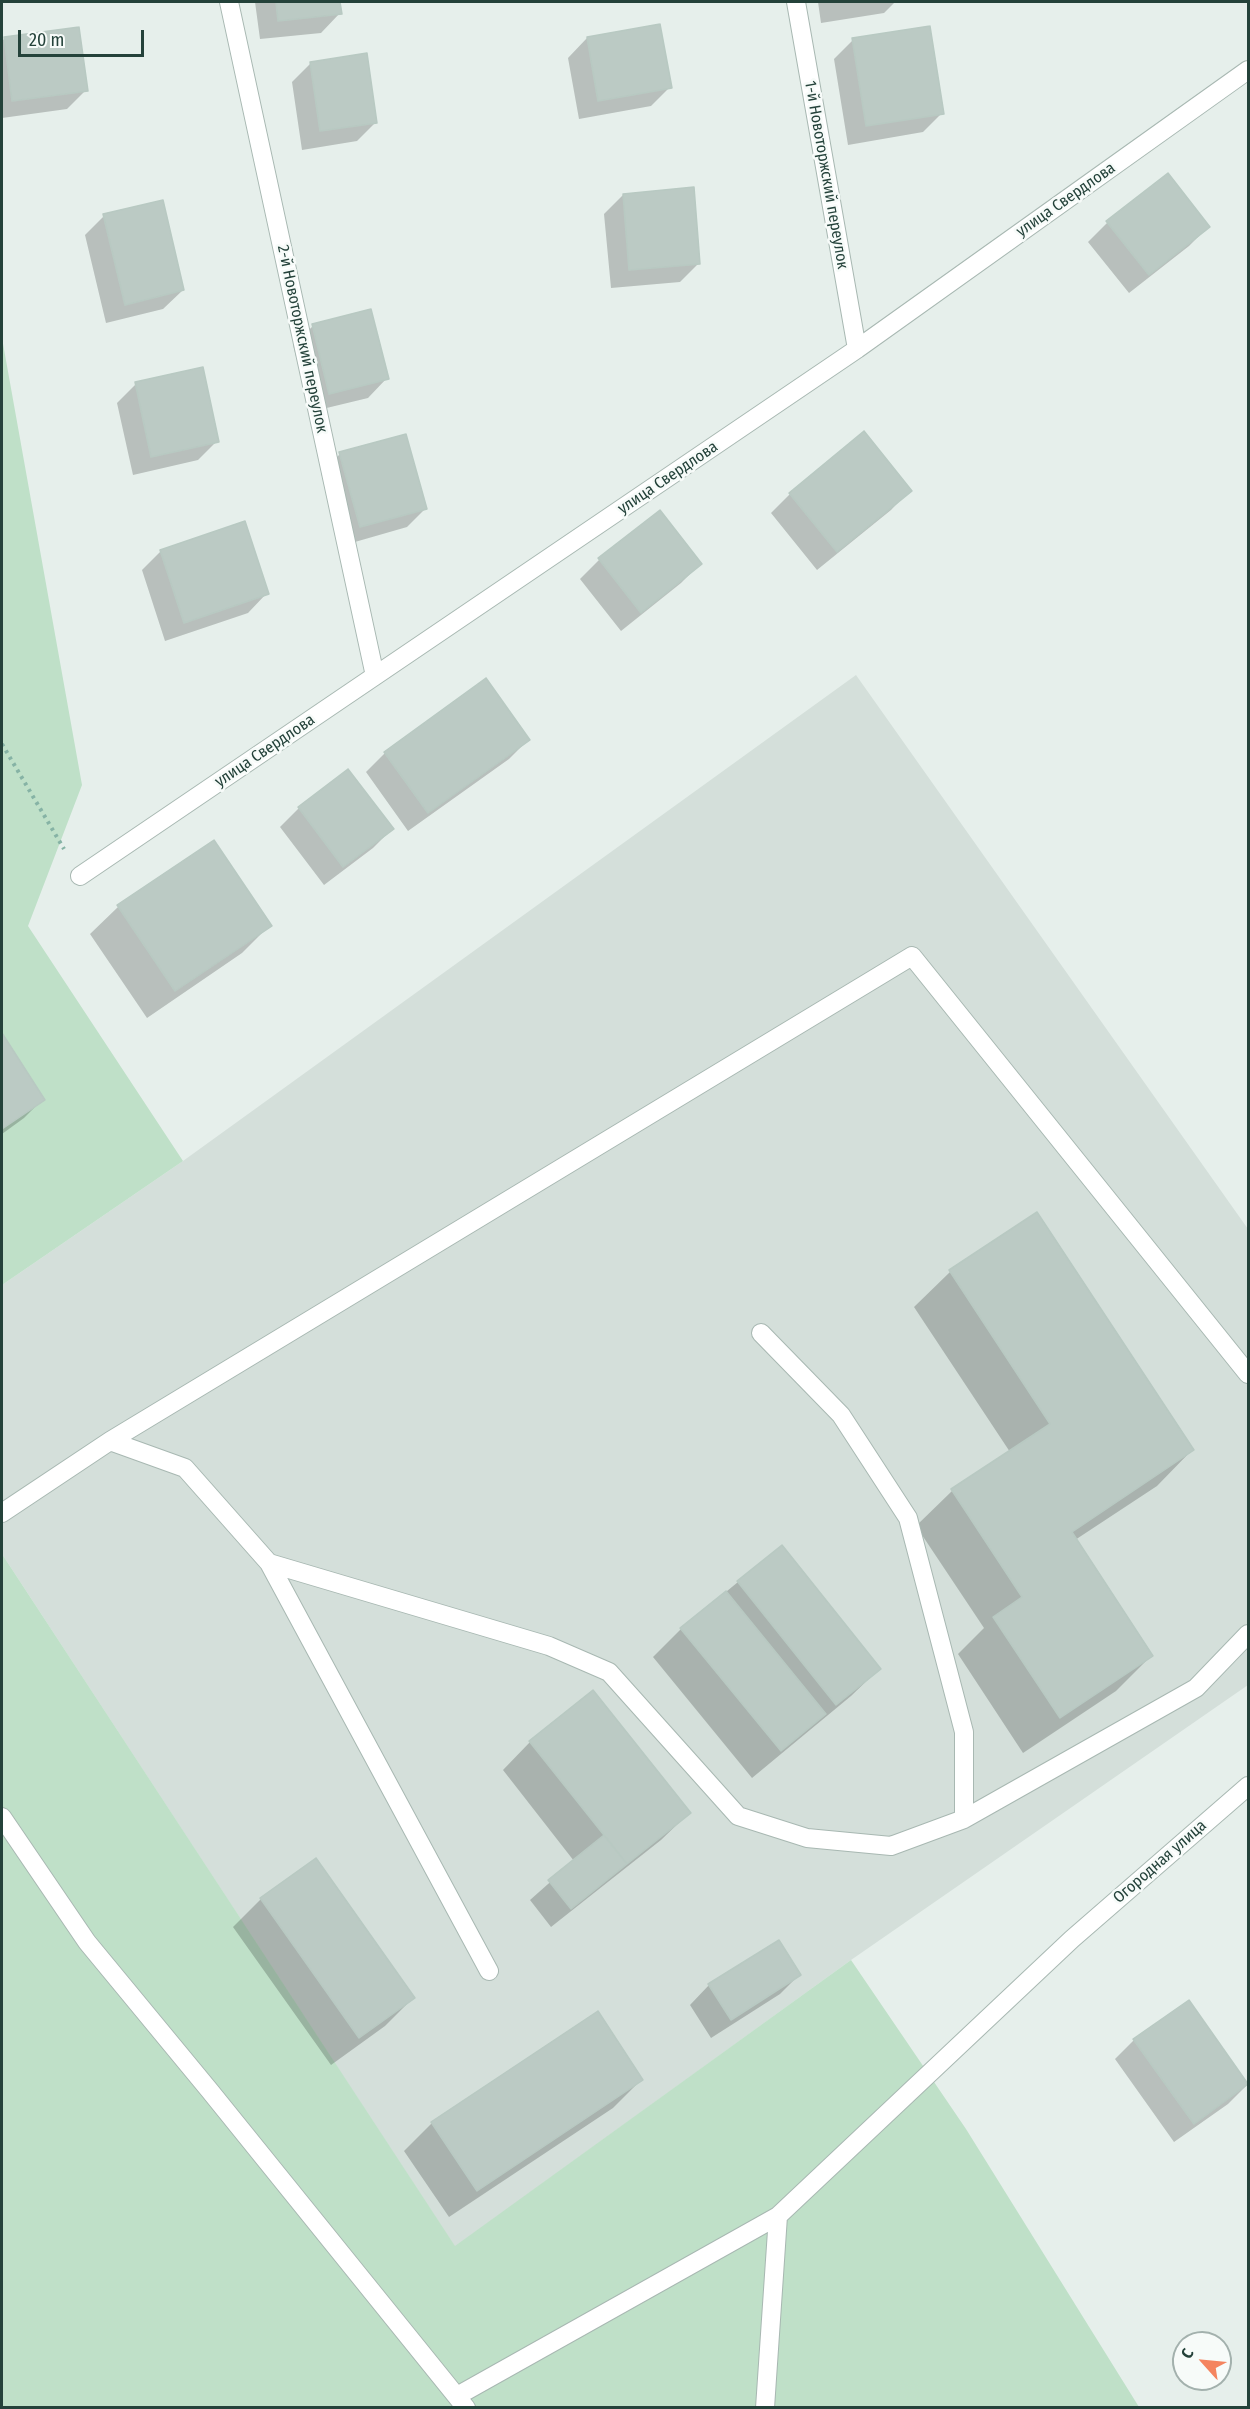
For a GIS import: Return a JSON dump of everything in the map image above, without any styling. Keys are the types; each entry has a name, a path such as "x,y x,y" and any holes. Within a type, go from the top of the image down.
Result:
{"street":[{"name":"2-й Новоторжский переулок","path":"229,2 375,676"},
{"name":"1-й Новоторжский переулок","path":"796,2 857,349"},
{"name":"улица Свердлова","path":"80,876 857,349 1248,70"},
{"path":"2,1513 110,1442 912,956 1248,1374"},
{"path":"761,1333 841,1415 908,1518 964,1732 964,1819"},
{"path":"110,1442 184,1468 269,1563 489,1971"},
{"path":"269,1563 549,1646 609,1672 738,1816 807,1838 891,1846 964,1819 1196,1688 1248,1634"},
{"name":"Огородная улица","path":"461,2402 778,2217 1072,1939 1248,1786"},
{"path":"2,1817 87,1942 461,2402"},
{"path":"765,2408 778,2217"}],"path":[{"path":"2,744 80,876"}],"shaded area":[{"path":"856,675 1248,1229 1248,1685 851,1960 455,2247 2,1554 2,1285 183,1161"}],"green space":[{"path":"2,338 82,785 28,926 183,1161 2,1285"},
{"path":"2,1554 455,2246 851,1960 966,2129 1139,2407 2,2407"}],"building":[{"path":"276,2 340,2 342,14 278,21"},
{"path":"660,24 672,88 598,101 587,37"},
{"path":"930,26 944,114 866,126 852,38"},
{"path":"79,27 88,91 12,101 4,37"},
{"path":"367,53 377,123 320,131 310,62"},
{"path":"1168,173 1210,227 1149,275 1106,221"},
{"path":"694,187 700,264 629,270 623,194"},
{"path":"163,200 184,290 125,305 103,214"},
{"path":"371,309 389,379 329,394 312,324"},
{"path":"203,367 219,442 151,457 135,382"},
{"path":"864,431 912,491 837,552 789,493"},
{"path":"406,434 427,509 360,527 339,452"},
{"path":"660,510 702,564 641,613 598,558"},
{"path":"245,521 269,594 184,623 160,550"},
{"path":"486,678 530,740 428,813 384,752"},
{"path":"348,769 394,829 343,867 298,807"},
{"path":"214,840 272,926 175,991 117,905"},
{"path":"2,1033 45,1100 2,1129"},
{"path":"1037,1212 1194,1450 1072,1532 1153,1656 1060,1718 993,1617 1022,1597 951,1489 1050,1424 949,1270"},
{"path":"782,1545 881,1669 836,1705 737,1581"},
{"path":"726,1591 826,1714 781,1751 680,1628"},
{"path":"593,1690 691,1813 627,1864 529,1741"},
{"path":"604,1835 627,1864 571,1909 548,1880"},
{"path":"316,1858 415,1998 359,2038 260,1898"},
{"path":"779,1940 801,1975 731,2020 708,1984"},
{"path":"1189,2000 1248,2084 1194,2124 1133,2039"},
{"path":"598,2011 643,2080 477,2191 431,2122"}]}
